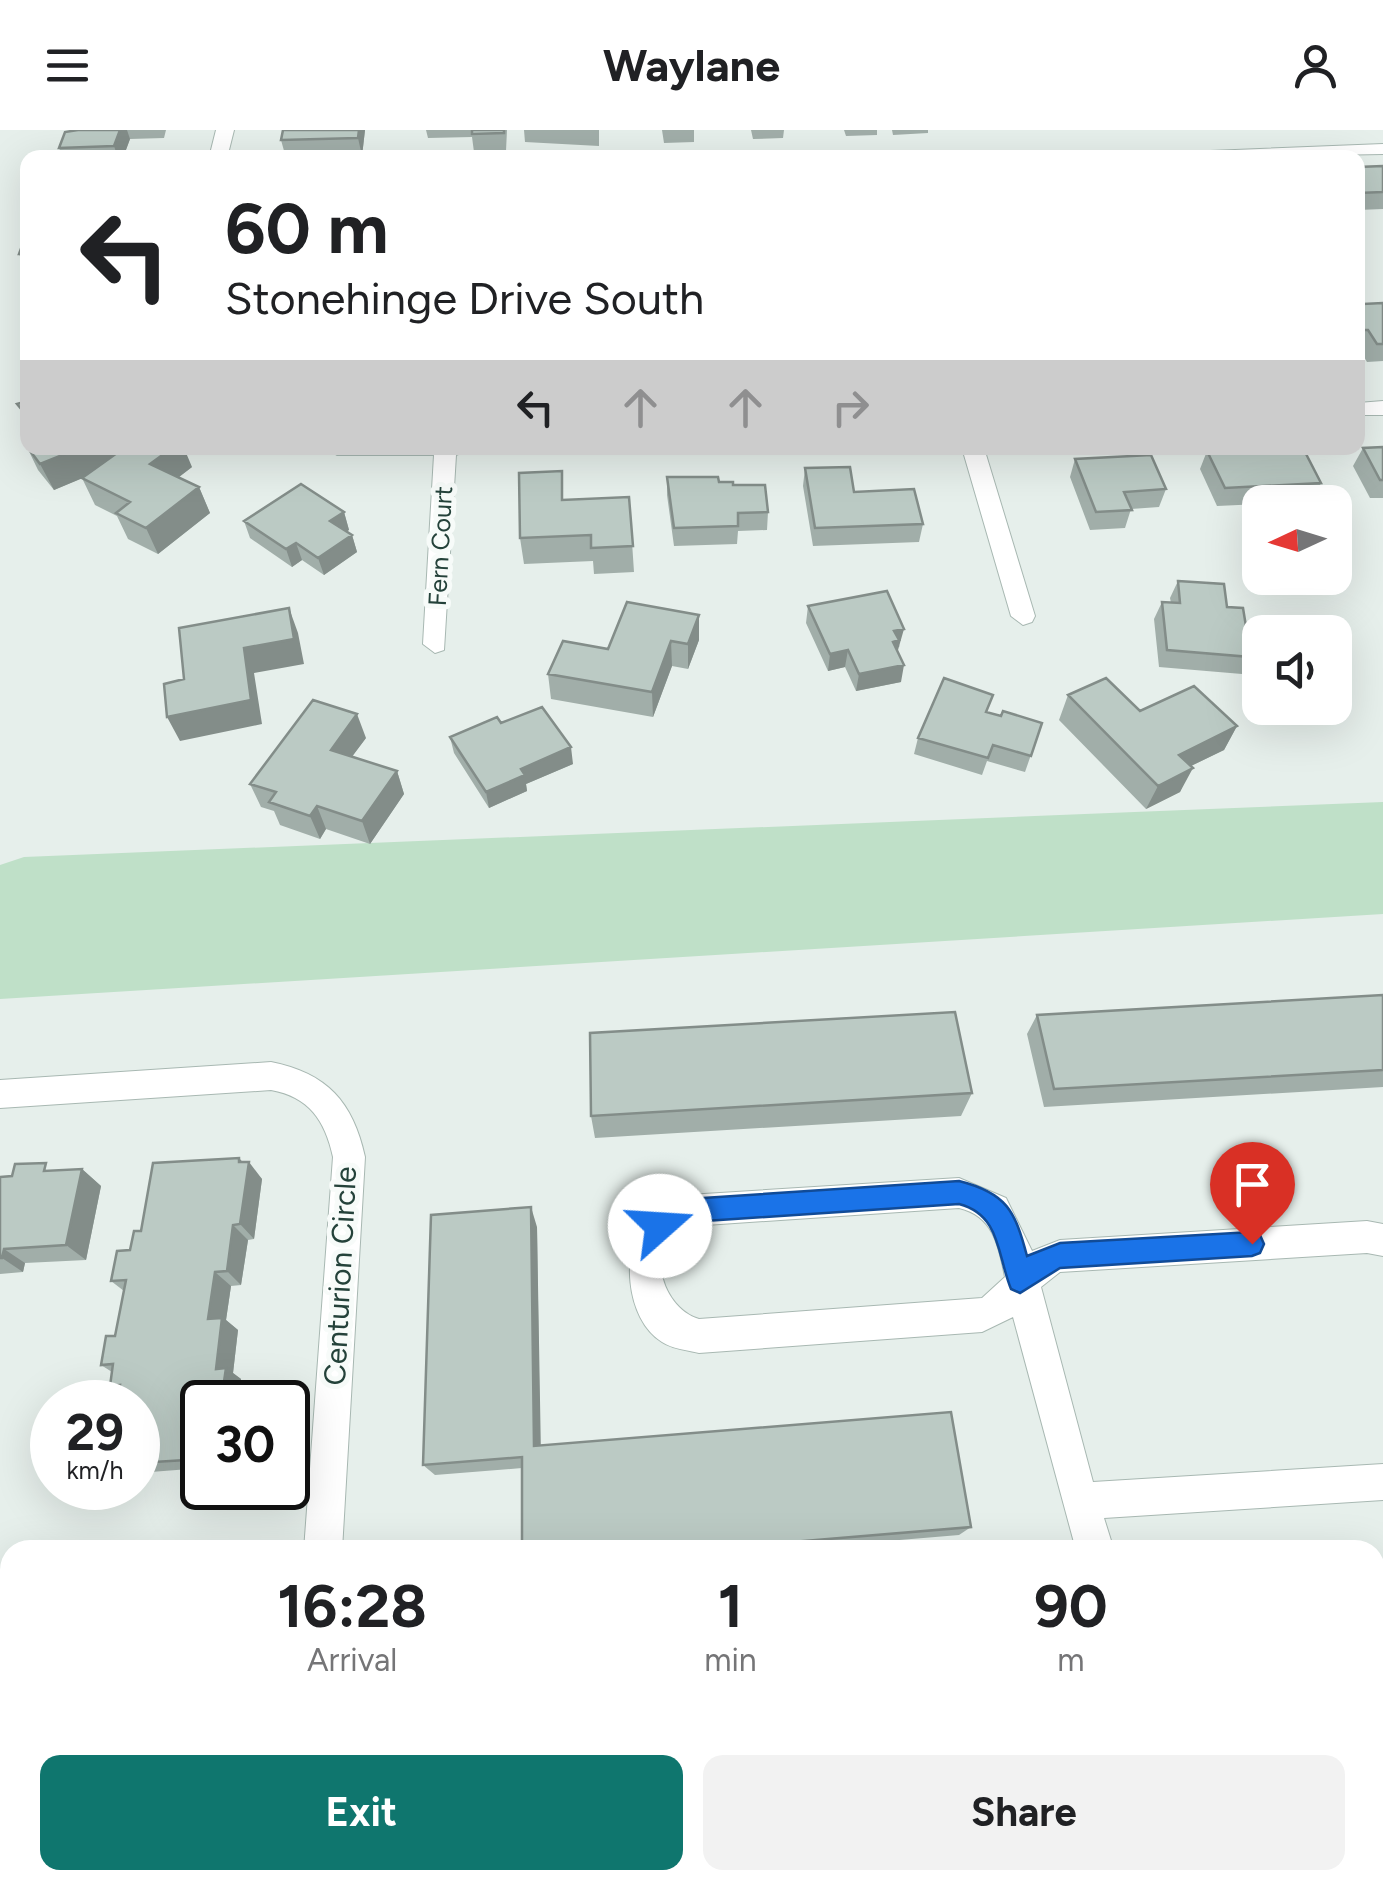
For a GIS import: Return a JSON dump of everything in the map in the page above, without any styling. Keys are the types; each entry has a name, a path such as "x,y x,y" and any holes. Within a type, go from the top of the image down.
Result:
{"street":[{"name":"Fern Court","path":"435,644 445,455"},
{"path":"975,455 1022,616"},
{"name":"Centurion Circle","path":"0,1094 271,1076 298,1082 333,1105 344,1129 348,1158 324,1540"},
{"path":"1093,1540 1020,1280 1005,1222 982,1198 959,1193 680,1212 660,1226 646,1256 652,1308 660,1320 684,1334 992,1312 1016,1296 1020,1280 1036,1265 1060,1256 1366,1237 1383,1240"},
{"path":"1081,1500 1383,1482"}],"green space":[{"path":"1383,802 1383,914 0,999 0,865 24,857"}],"building":[{"path":"120,130 114,146 59,148 65,132"},
{"path":"283,130 359,130 358,138 281,140"},
{"path":"472,130 504,130 504,133 472,134"},
{"path":"1383,166 1383,192 1365,193 1365,167"},
{"path":"1383,303 1383,344 1377,344 1368,330 1365,304"},
{"path":"1383,447 1383,480 1380,480 1365,448"},
{"path":"33,455 62,455 40,464"},
{"path":"114,455 162,455 150,464 199,487 146,528 116,513 130,502 82,478"},
{"path":"1151,455 1166,489 1124,492 1132,510 1096,512 1075,459"},
{"path":"1209,455 1307,455 1321,483 1242,485 1225,488"},
{"path":"850,467 854,492 914,489 923,524 815,528 805,468"},
{"path":"562,471 562,500 629,497 633,546 591,548 591,535 520,538 519,473"},
{"path":"667,477 718,477 719,482 733,485 765,485 768,512 738,513 738,526 674,528"},
{"path":"301,484 344,512 330,521 352,535 318,558 296,543 286,549 244,521"},
{"path":"1178,581 1224,584 1227,607 1243,608 1242,656 1167,650 1162,602 1180,603"},
{"path":"887,591 904,629 894,631 899,640 893,642 904,665 859,674 848,650 830,654 808,606"},
{"path":"627,602 699,615 688,644 671,641 652,692 548,674 563,641 608,649"},
{"path":"289,608 294,639 244,648 251,700 167,717 164,684 184,679 179,628"},
{"path":"944,678 993,695 986,712 1001,716 1003,711 1042,723 1031,756 993,745 988,758 918,738"},
{"path":"1106,678 1140,711 1194,686 1237,726 1179,755 1193,768 1158,786 1068,695"},
{"path":"313,700 357,714 331,750 397,771 362,821 317,806 310,816 269,802 276,792 250,784"},
{"path":"542,707 571,747 521,769 525,775 486,792 450,737 497,717 501,723"},
{"path":"1383,995 1383,1070 1054,1089 1037,1015"},
{"path":"955,1012 972,1093 591,1116 590,1033"},
{"path":"239,1158 239,1162 249,1162 240,1224 233,1225 227,1271 215,1272 208,1319 222,1318 216,1369 226,1368 224,1380 180,1380 180,1460 160,1462 160,1380 111,1380 113,1364 101,1365 106,1336 115,1336 126,1280 111,1281 117,1251 130,1250 134,1231 141,1231 153,1163"},
{"path":"46,1163 44,1171 82,1169 66,1245 4,1249 0,1258 0,1177 12,1176 15,1164"},
{"path":"531,1207 534,1446 951,1412 971,1527 817,1540 522,1540 522,1457 423,1465 431,1215"}],"route":[{"path":"660,1226 666,1219 688,1211 974,1195 1005,1222 1020,1280 1036,1265 1060,1256 1252,1244"}]}
